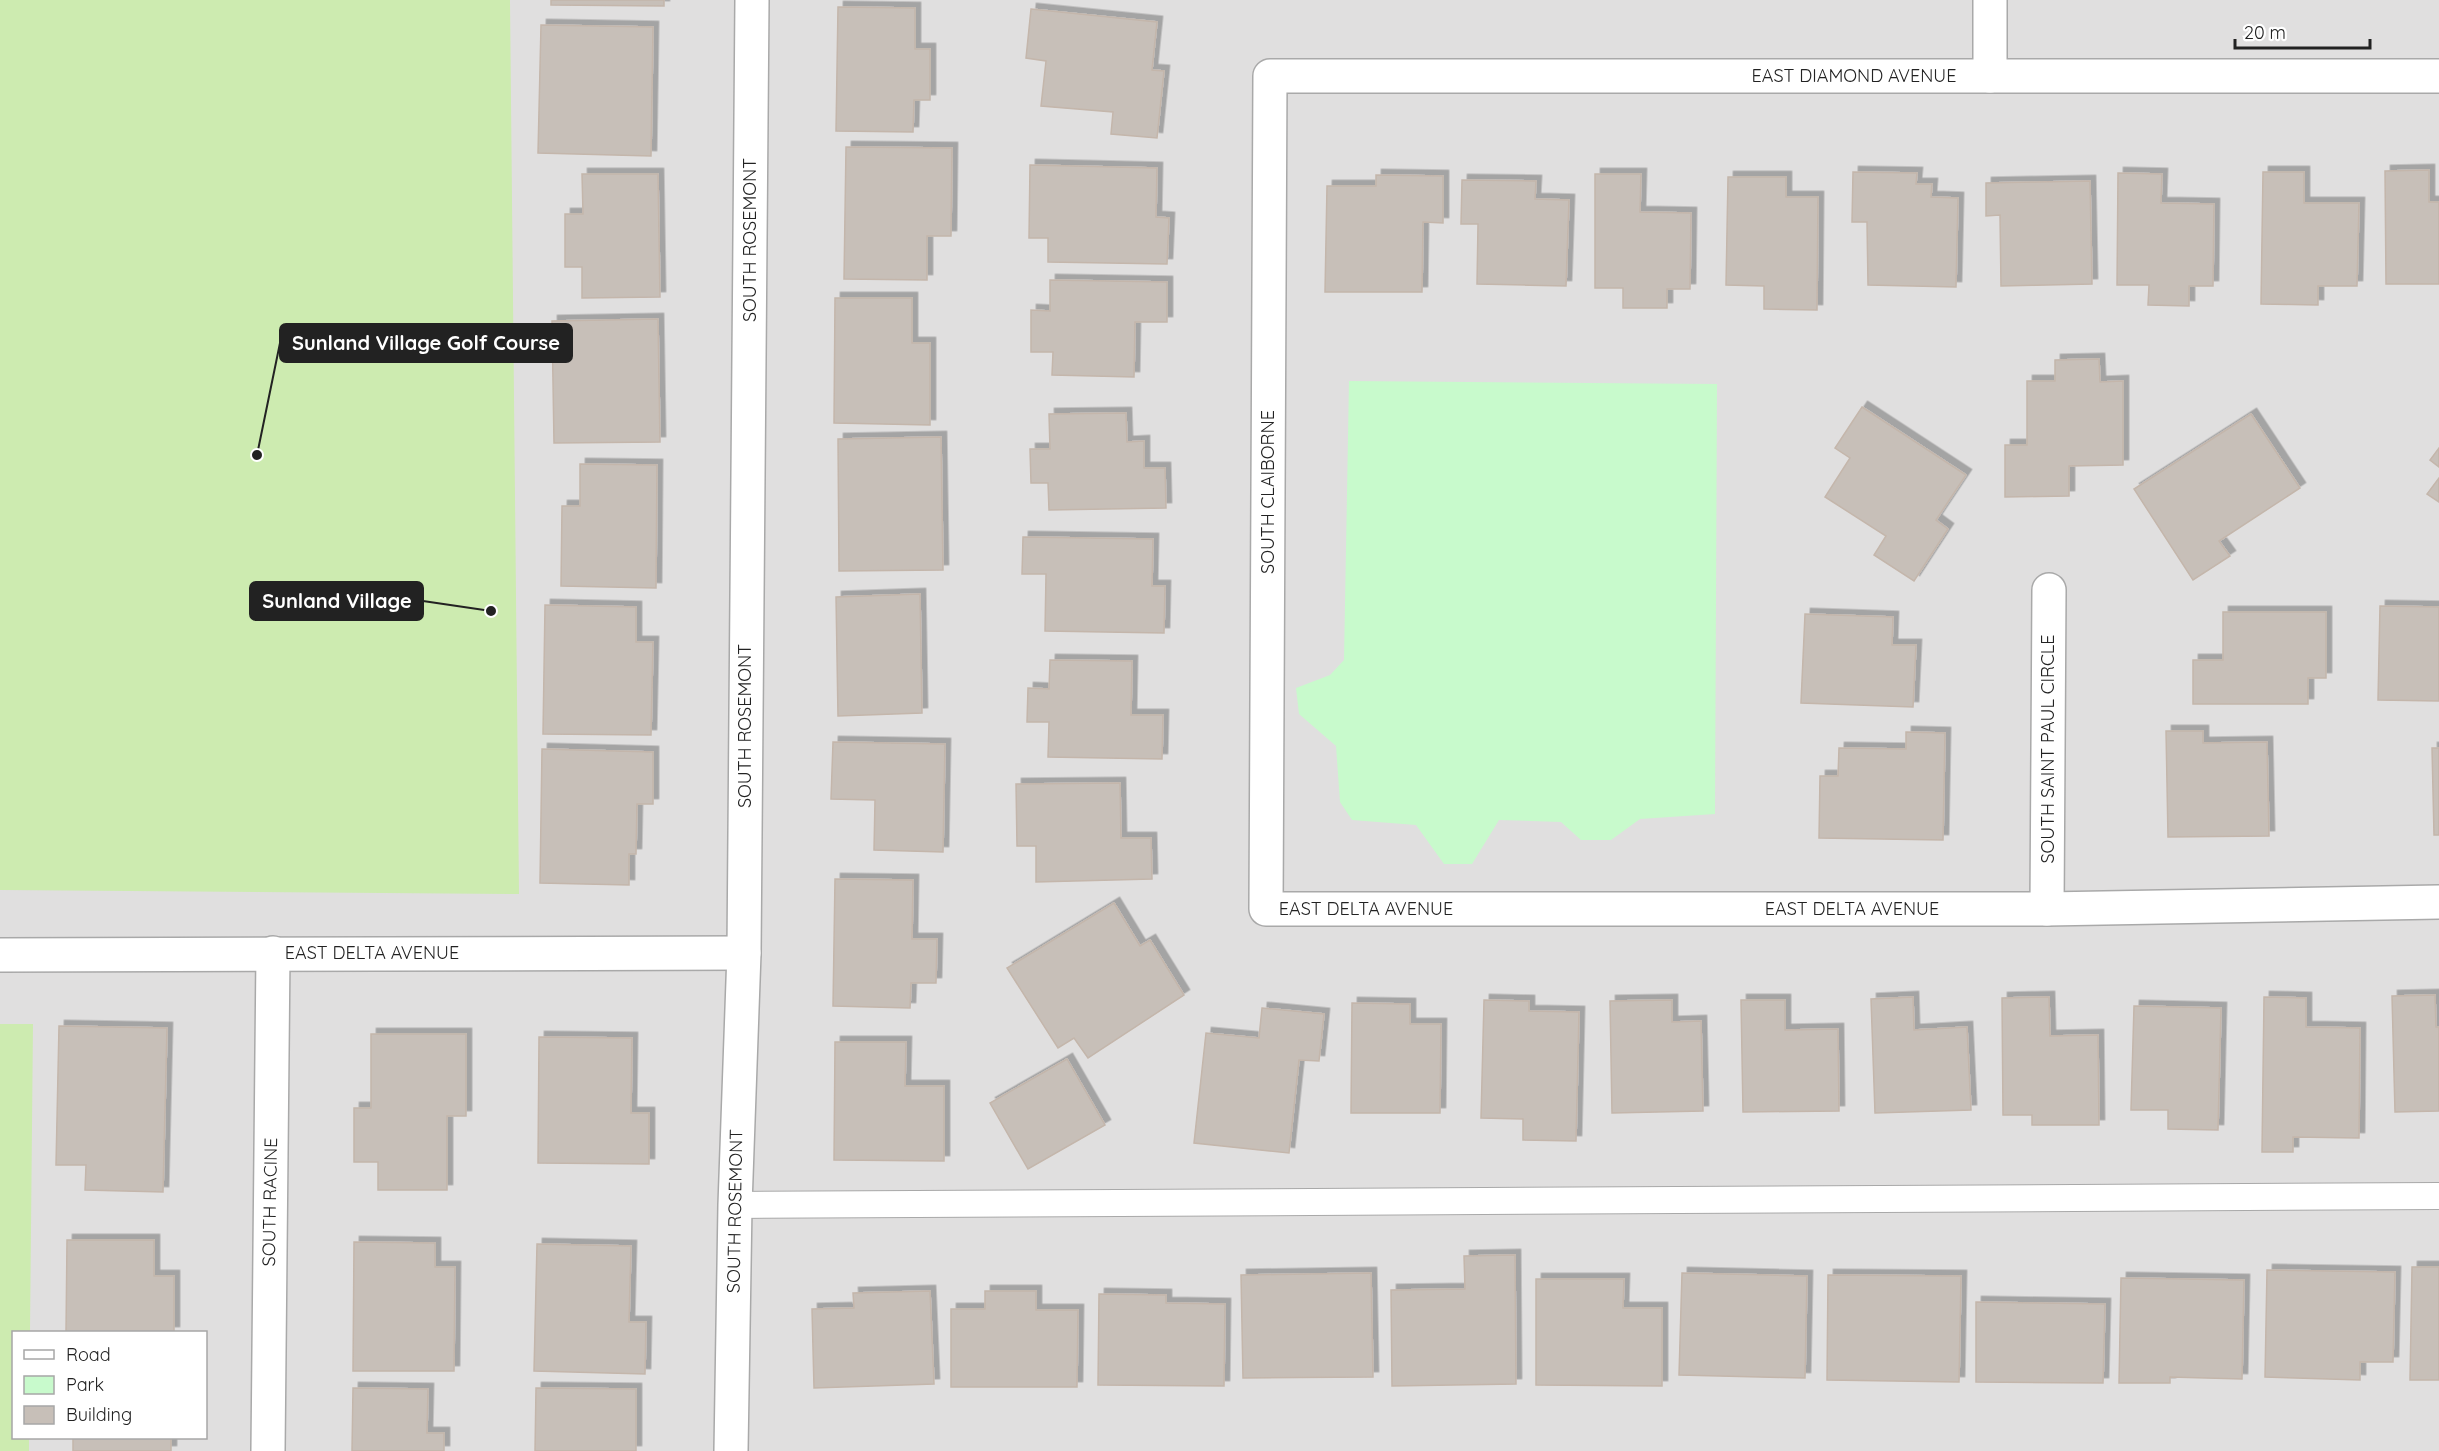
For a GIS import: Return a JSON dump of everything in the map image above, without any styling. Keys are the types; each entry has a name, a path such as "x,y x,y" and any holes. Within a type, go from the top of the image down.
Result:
{"street":[{"name":"SOUTH ROSEMONT","path":"731,1451 735,1205 744,953 752,0"},
{"path":"1990,0 1990,76"},
{"name":"EAST DIAMOND AVENUE","path":"1270,76 2439,76"},
{"name":"SOUTH CLAIBORNE","path":"1266,909 1270,76"},
{"name":"SOUTH SAINT PAUL CIRCLE","path":"2047,909 2049,590"},
{"name":"EAST DELTA AVENUE","path":"1266,909 2047,909 2439,902"},
{"name":"SOUTH RACINE","path":"268,1451 273,953"},
{"name":"EAST DELTA AVENUE","path":"0,955 744,953"}],"lane":[{"path":"735,1205 2439,1196"}],"shaded area":[{"path":"0,0 2439,0 2439,1451 0,1451"}],"green space":[{"path":"0,0 510,0 519,894 0,890"},
{"path":"1349,381 1717,384 1715,814 1640,819 1611,840 1581,840 1561,822 1499,820 1472,864 1444,864 1416,825 1352,820 1340,802 1336,746 1299,714 1296,688 1330,675 1344,660"},
{"path":"0,1024 33,1024 30,1331 12,1331 12,1439 29,1439 29,1451 0,1451"}],"building":[{"path":"551,0 664,0 664,6 551,5"},
{"path":"838,7 915,8 915,49 930,49 930,100 914,100 913,132 836,131"},
{"path":"1031,9 1157,22 1152,70 1164,71 1157,138 1111,134 1113,112 1041,106 1046,61 1026,58"},
{"path":"541,25 653,27 651,156 538,153"},
{"path":"846,147 952,148 951,236 927,236 927,280 844,279"},
{"path":"1030,165 1157,168 1156,217 1169,218 1167,264 1048,262 1048,238 1029,238"},
{"path":"2429,170 2429,202 2439,202 2439,284 2386,284 2385,171"},
{"path":"1853,172 1917,173 1916,184 1932,184 1931,197 1958,198 1956,287 1868,285 1867,222 1852,222"},
{"path":"2263,172 2304,172 2304,203 2359,203 2357,286 2318,286 2318,305 2261,304"},
{"path":"2118,173 2162,174 2161,203 2214,204 2213,286 2189,286 2189,306 2148,305 2149,285 2117,285"},
{"path":"582,174 658,174 660,297 582,298 582,267 565,267 565,214 583,214"},
{"path":"1595,174 1641,174 1640,212 1691,213 1690,289 1667,289 1667,308 1623,308 1623,288 1595,288"},
{"path":"1376,175 1443,176 1443,223 1423,222 1422,292 1325,292 1327,186 1376,186"},
{"path":"1728,177 1786,177 1786,197 1818,197 1817,310 1764,309 1764,286 1726,285"},
{"path":"1462,180 1536,181 1535,199 1569,200 1566,286 1477,284 1478,224 1461,224"},
{"path":"2090,181 2092,284 2001,286 2000,215 1986,216 1986,183"},
{"path":"1050,280 1167,282 1167,322 1135,322 1134,377 1052,375 1053,352 1031,352 1031,310 1050,311"},
{"path":"835,298 912,298 912,343 930,343 930,425 834,423"},
{"path":"658,319 660,442 554,443 552,321"},
{"path":"2099,359 2100,382 2123,381 2123,465 2069,466 2069,496 2005,497 2005,445 2027,445 2027,381 2055,381 2055,360"},
{"path":"1862,407 1966,475 1936,520 1948,529 1914,581 1874,555 1886,536 1825,497 1850,458 1835,448"},
{"path":"1126,413 1127,442 1144,441 1144,468 1165,468 1166,508 1049,510 1048,483 1031,483 1030,449 1050,449 1049,414"},
{"path":"2251,414 2300,488 2219,541 2230,556 2193,580 2134,489"},
{"path":"941,437 943,570 839,571 838,439"},
{"path":"2439,448 2439,467 2430,460"},
{"path":"580,464 657,465 656,588 561,586 562,506 580,506"},
{"path":"2439,478 2439,502 2427,494"},
{"path":"1023,537 1153,539 1152,586 1165,586 1164,633 1045,631 1046,574 1022,574"},
{"path":"920,594 922,713 838,716 836,597"},
{"path":"545,605 636,607 636,642 653,642 651,735 543,734"},
{"path":"2380,606 2439,607 2439,701 2378,700"},
{"path":"2223,612 2326,612 2326,678 2308,678 2308,704 2193,704 2193,660 2223,660"},
{"path":"1805,614 1893,617 1892,645 1916,645 1913,707 1801,703"},
{"path":"1050,660 1132,661 1131,715 1163,715 1162,759 1048,757 1049,722 1027,722 1028,688 1049,689"},
{"path":"2166,731 2203,731 2203,743 2267,742 2269,836 2168,837"},
{"path":"1906,732 1945,733 1943,840 1819,838 1820,776 1838,776 1839,748 1906,749"},
{"path":"833,742 945,744 943,852 874,850 875,800 831,799"},
{"path":"2432,748 2439,748 2439,835 2434,835"},
{"path":"542,749 653,752 653,804 637,804 636,854 629,854 629,885 540,883"},
{"path":"1120,783 1121,838 1151,838 1152,879 1036,882 1036,846 1017,846 1016,784"},
{"path":"835,879 913,880 912,939 937,939 936,983 911,983 910,1008 833,1006"},
{"path":"1114,903 1140,946 1150,940 1184,995 1088,1058 1074,1038 1058,1048 1007,968"},
{"path":"2435,995 2436,1027 2439,1027 2439,1111 2395,1112 2392,996"},
{"path":"1913,997 1914,1030 1967,1027 1971,1110 1875,1113 1871,999"},
{"path":"2049,997 2050,1036 2098,1035 2099,1125 2032,1125 2032,1115 2003,1115 2002,998"},
{"path":"2264,997 2306,998 2306,1027 2360,1028 2359,1138 2293,1137 2293,1152 2262,1152"},
{"path":"1484,1000 1529,1001 1529,1011 1579,1012 1576,1141 1523,1140 1523,1119 1481,1118"},
{"path":"1672,1000 1672,1022 1701,1021 1703,1111 1612,1113 1610,1001"},
{"path":"1741,1000 1785,1000 1785,1030 1838,1029 1839,1111 1743,1112"},
{"path":"1352,1003 1410,1004 1410,1024 1441,1024 1440,1113 1351,1113"},
{"path":"2134,1006 2221,1008 2218,1130 2168,1129 2168,1110 2131,1110"},
{"path":"1262,1008 1324,1014 1319,1061 1299,1060 1289,1153 1194,1143 1206,1033 1259,1038"},
{"path":"59,1026 167,1028 163,1192 85,1190 86,1165 56,1165"},
{"path":"371,1034 466,1034 466,1116 447,1116 447,1190 378,1190 378,1162 354,1162 354,1108 371,1108"},
{"path":"539,1037 632,1038 631,1113 649,1113 649,1164 538,1163"},
{"path":"835,1042 906,1042 905,1086 944,1086 944,1161 834,1160"},
{"path":"1067,1059 1105,1125 1028,1169 990,1103"},
{"path":"67,1240 154,1240 154,1276 174,1276 174,1331 66,1331"},
{"path":"354,1242 435,1243 435,1267 455,1267 454,1371 353,1371"},
{"path":"537,1244 631,1246 629,1322 646,1322 645,1374 534,1371"},
{"path":"1515,1255 1516,1384 1392,1386 1391,1290 1465,1289 1464,1256"},
{"path":"2412,1267 2439,1267 2439,1380 2410,1380"},
{"path":"2267,1270 2395,1272 2393,1362 2360,1362 2360,1380 2265,1377"},
{"path":"1371,1273 1373,1377 1243,1378 1241,1275"},
{"path":"1682,1273 1807,1276 1805,1378 1679,1375"},
{"path":"1828,1275 1961,1276 1959,1382 1827,1380"},
{"path":"2121,1278 2244,1280 2242,1379 2170,1377 2170,1383 2119,1383"},
{"path":"1536,1279 1624,1279 1623,1308 1662,1308 1662,1386 1536,1385"},
{"path":"930,1291 934,1384 814,1388 812,1309 854,1308 853,1293"},
{"path":"985,1291 1036,1291 1036,1310 1078,1310 1077,1387 951,1387 951,1309 985,1309"},
{"path":"1099,1294 1166,1295 1166,1303 1225,1304 1224,1386 1098,1385"},
{"path":"1976,1302 2105,1304 2103,1383 1976,1382"},
{"path":"353,1388 428,1389 427,1433 444,1433 444,1451 352,1451"},
{"path":"536,1388 636,1389 636,1451 535,1451"},
{"path":"73,1439 171,1439 171,1451 73,1451"}],"place":[{"name":"Sunland Village Golf Course","path":"257,455"},
{"name":"Sunland Village","path":"491,611"}]}
